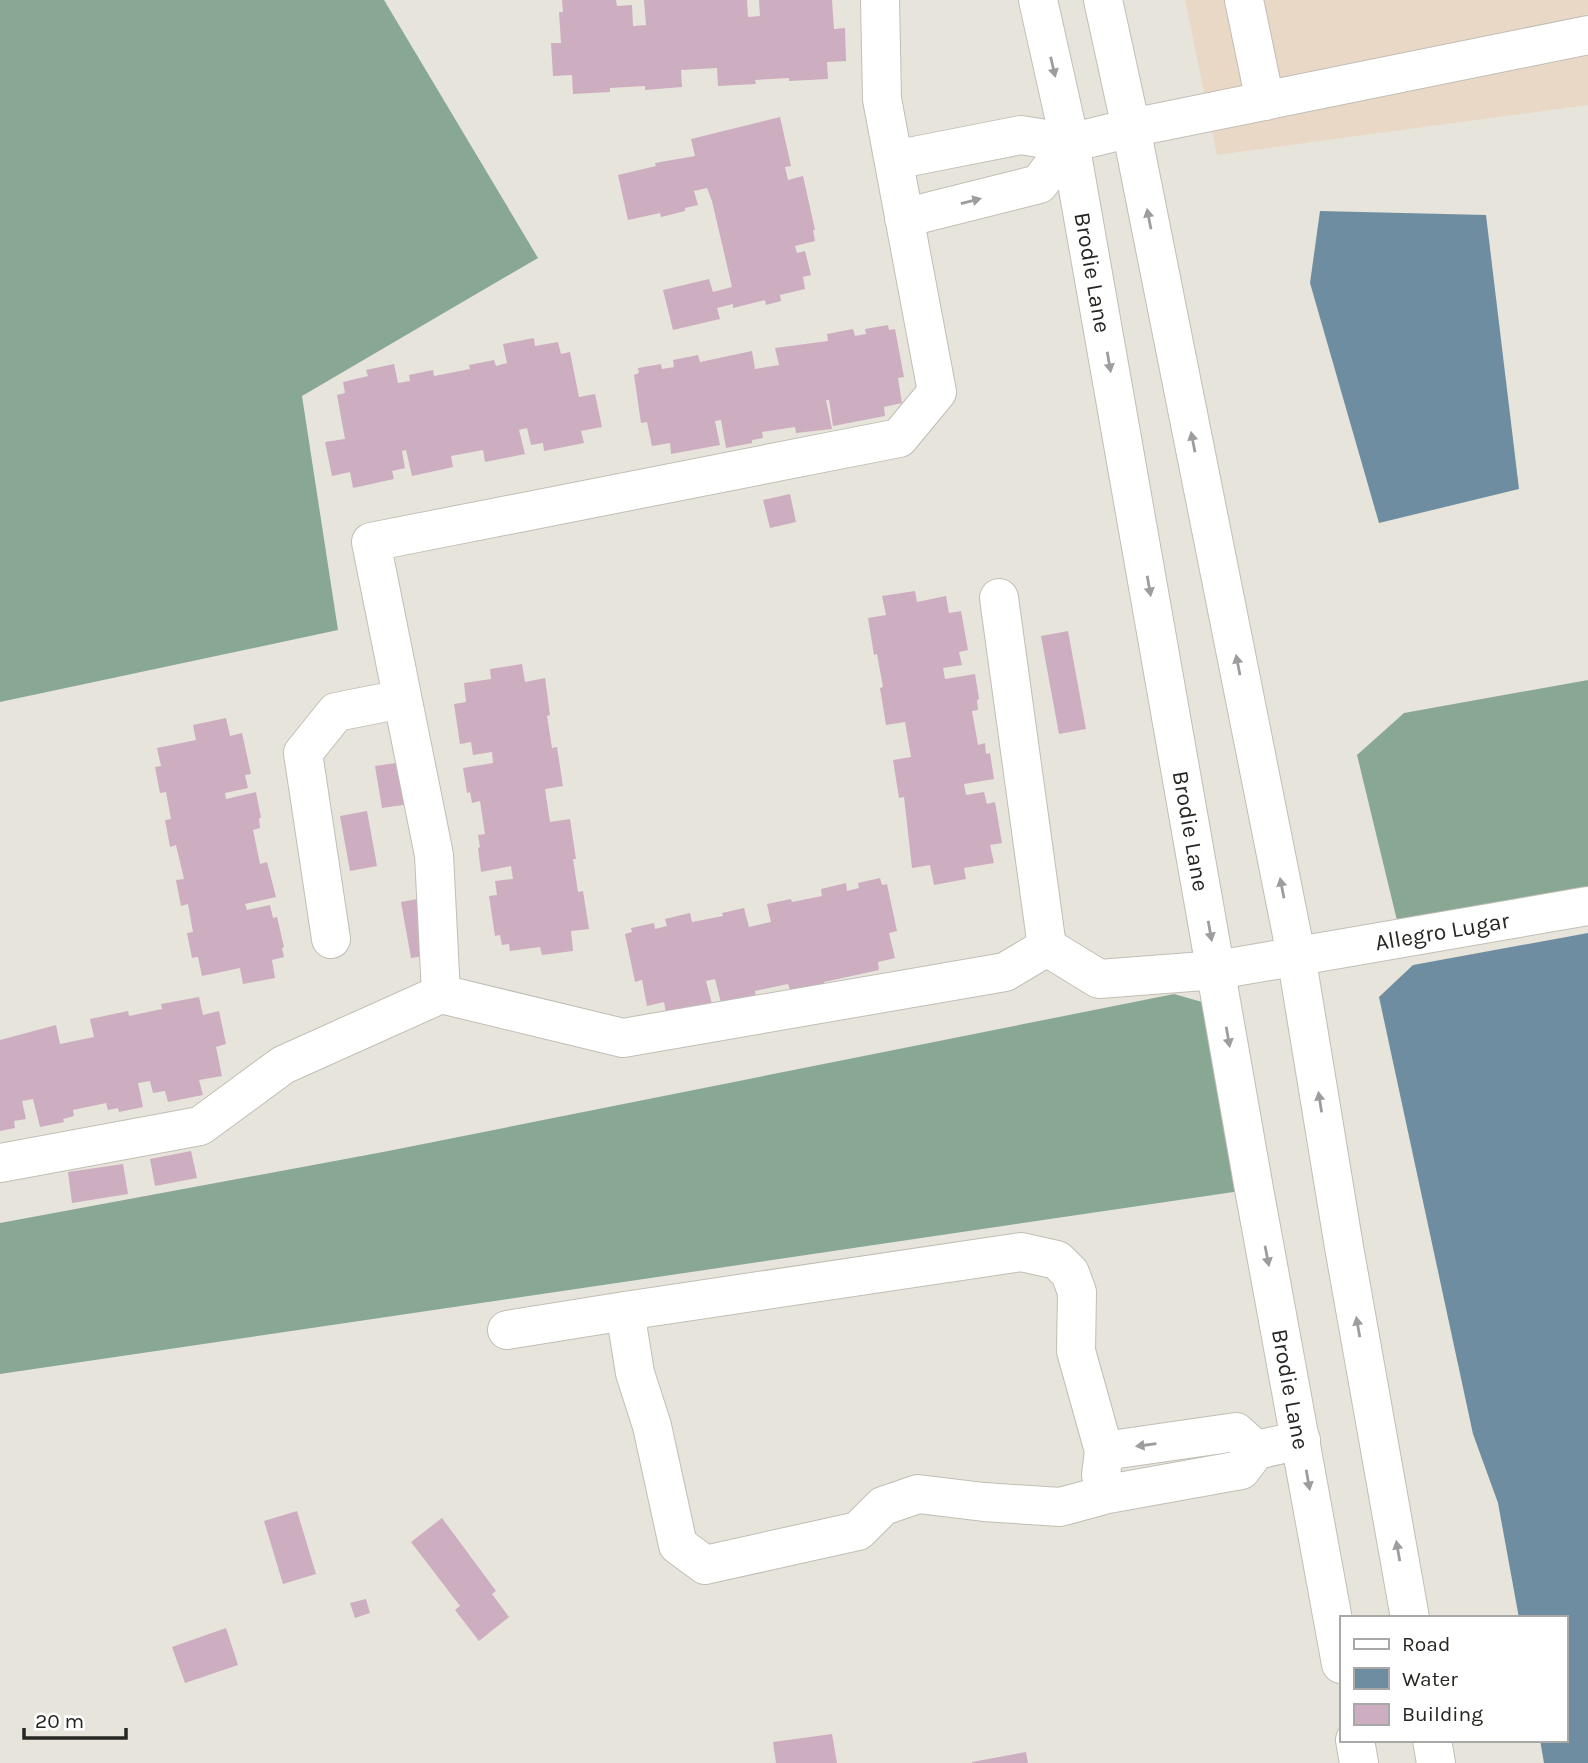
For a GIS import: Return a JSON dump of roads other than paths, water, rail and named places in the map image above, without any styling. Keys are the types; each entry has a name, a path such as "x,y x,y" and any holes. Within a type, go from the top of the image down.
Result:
{"main road":[{"path":"441,994 434,855 371,542 899,438 937,392 882,99 880,0"},
{"name":"Brodie Lane","path":"1038,0 1070,143 1254,1189 1340,1658"},
{"path":"1103,0 1296,955 1344,1247 1410,1616"},
{"path":"1244,0 1265,101"},
{"path":"894,160 1021,135 1070,143 1131,128 1588,35"},
{"path":"904,218 1039,184 1070,143"},
{"path":"0,1163 200,1126 283,1065 441,994 624,1038 1005,972 1048,947 999,598"},
{"path":"331,939 303,753 336,712 402,699"},
{"name":"Allegro Lugar","path":"1048,947 1099,979 1144,976 1217,970 1588,906"},
{"path":"507,1330 1020,1252 1057,1260 1070,1273 1077,1292 1076,1352 1104,1451 1101,1475 1108,1494"},
{"path":"625,1311 635,1373 652,1426 678,1545 705,1565 858,1531 883,1506 918,1494 1060,1507 1108,1494 1241,1471 1256,1450 1301,1440"},
{"path":"1104,1451 1236,1432 1256,1450"},
{"path":"1202,1437 1209,1476"},
{"path":"1355,1742 1359,1763"},
{"path":"1432,1742 1436,1763"}],"water":[{"path":"1320,211 1486,215 1519,489 1379,523 1310,283"},
{"path":"1588,933 1588,1763 1544,1763 1540,1742 1567,1742 1567,1616 1519,1616 1498,1503 1473,1434 1379,997 1413,965"}]}
